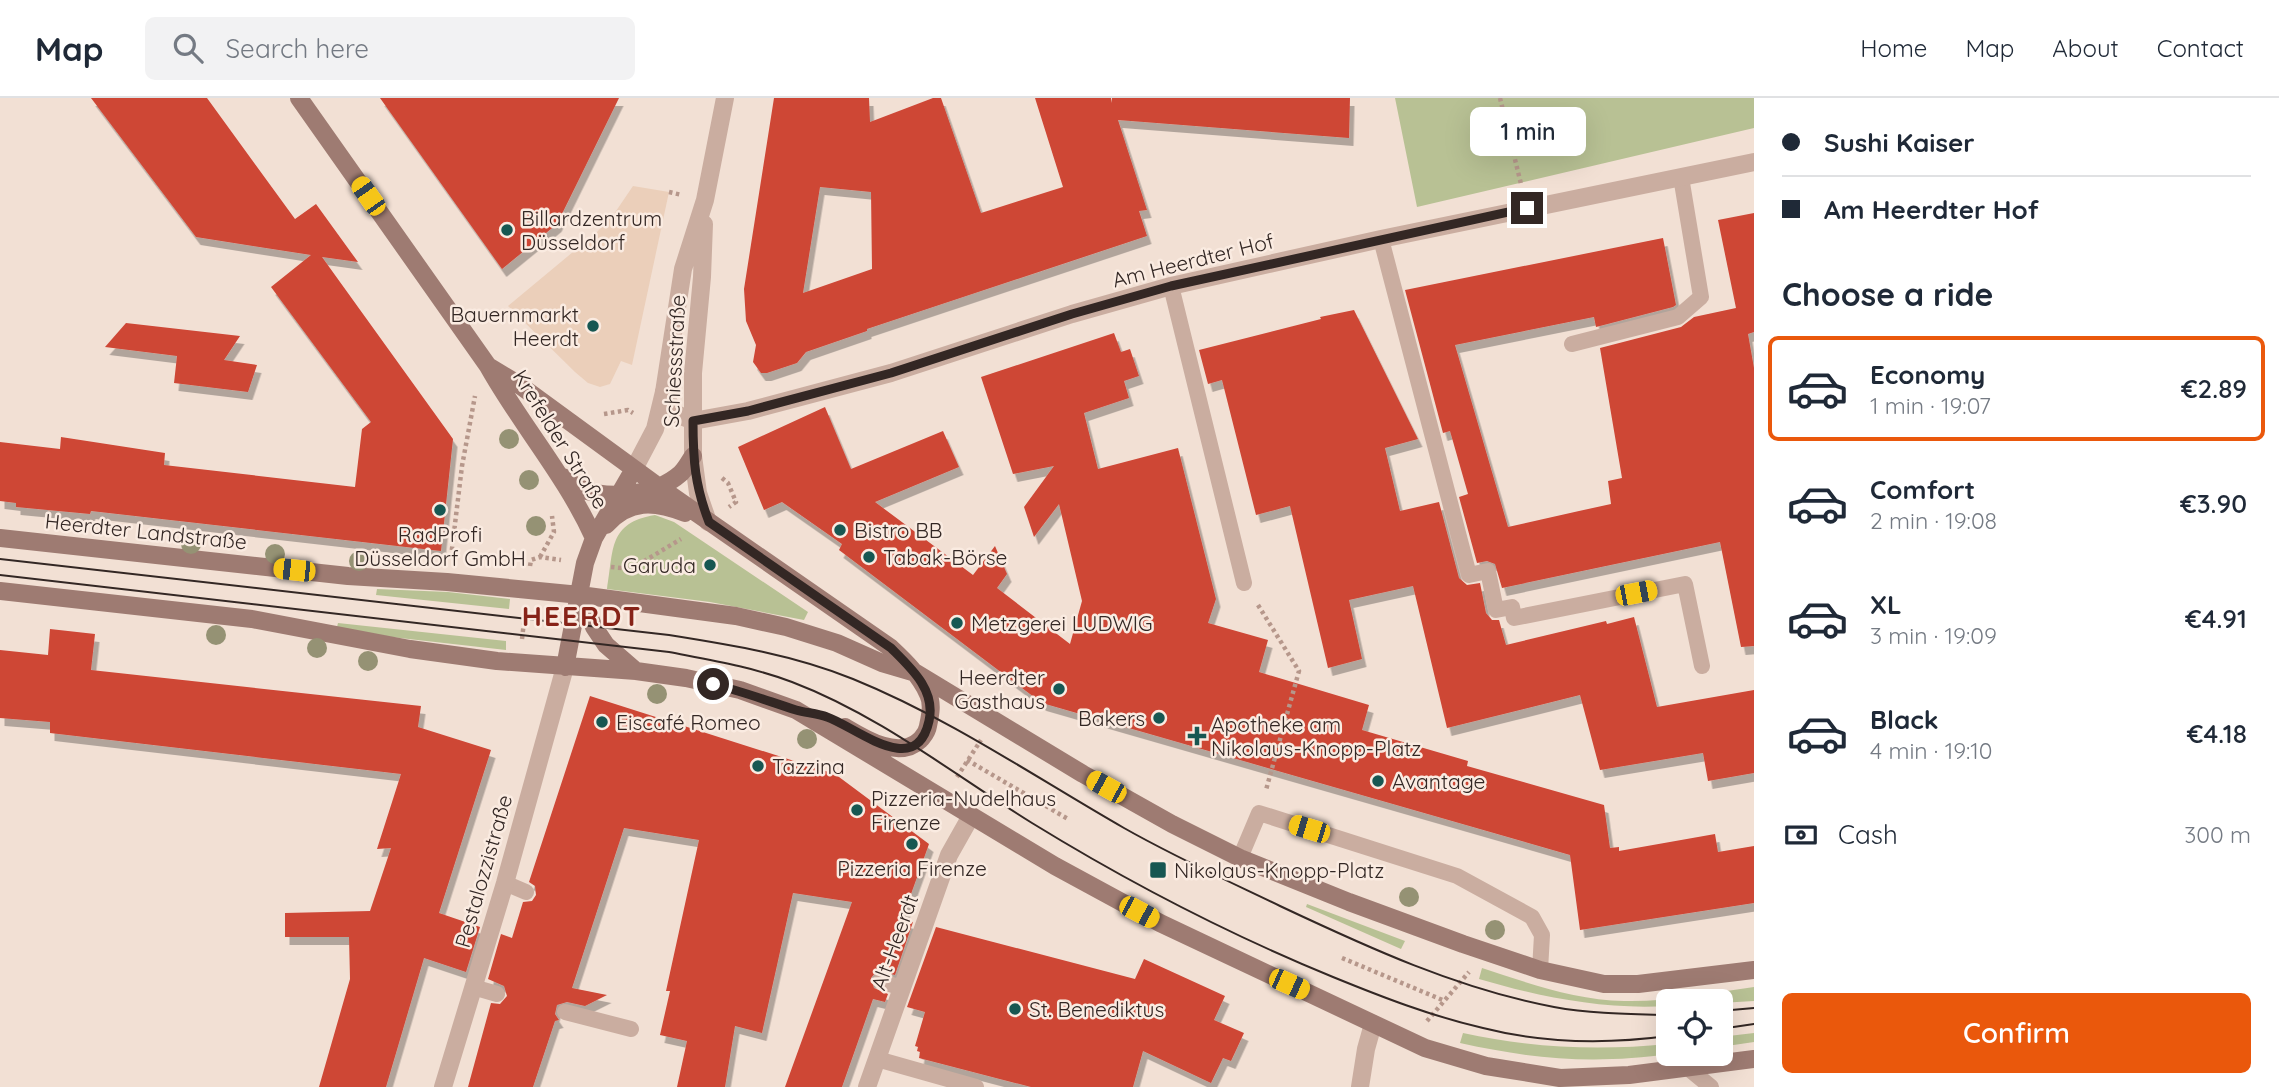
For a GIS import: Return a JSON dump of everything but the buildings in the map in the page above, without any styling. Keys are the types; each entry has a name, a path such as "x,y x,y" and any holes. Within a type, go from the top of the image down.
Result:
{"main road":[{"name":"Krefelder Straße","path":"299,98 488,366 506,399 582,511 594,538"},
{"name":"Krefelder Straße","path":"488,366 518,384 634,469"},
{"path":"557,472 579,488 618,495 659,487 681,474 693,456"},
{"path":"0,591 252,619 410,649 519,663 565,667 636,671 687,678 740,690 796,710 828,717 865,738 898,748 913,746 927,733 931,715 930,697 916,673 891,648 634,469 594,538 585,563 565,667"},
{"path":"594,538 616,513 638,505 664,505 709,522"},
{"name":"Heerdter Landstraße","path":"0,538 348,576 447,582 580,595"},
{"path":"580,595 736,616 786,626 836,643 882,663 916,673 1083,774 1172,824 1240,858 1349,902 1540,970 1604,984 1638,984 1754,970"},
{"path":"580,595 594,627 606,645 636,671"},
{"path":"796,710 1055,866 1160,923 1425,1048 1486,1066 1560,1077 1629,1075 1754,1059"}],"street":[{"name":"Schiessstraße","path":"634,469 655,429 664,392 683,269 705,200 725,98"},
{"name":"Am Heerdter Hof","path":"693,421 748,411 891,373 1072,314 1171,286 1381,239 1754,162"},
{"name":"Schiessstraße","path":"705,200 702,277 693,373 693,456 698,493 709,522"},
{"path":"664,392 674,412 693,421"},
{"name":"Pestalozzistraße","path":"443,1087 505,883 565,667"},
{"name":"Alt-Heerdt","path":"867,1087 949,855 971,816"},
{"path":"1360,1087 1373,1024"}],"lane":[{"path":"1572,344 1678,317 1701,298 1681,177"},
{"path":"1381,239 1469,575 1488,572 1496,610 1512,607 1514,618 1685,584 1702,666"},
{"path":"1171,286 1244,583"},
{"path":"1240,858 1259,813 1457,876 1532,917 1542,935 1540,970"},
{"path":"505,883 526,892"},
{"path":"881,981 901,988"},
{"path":"473,987 497,994"},
{"path":"565,1012 631,1029"},
{"path":"877,1059 976,1087"},
{"path":"1688,1068 1711,1087"}],"path":[{"path":"1500,98 1527,208"},
{"path":"447,582 473,405 488,366"},
{"path":"585,563 631,569 709,522"},
{"path":"1244,583 1299,671 1259,813"},
{"path":"519,663 527,590"},
{"path":"942,799 995,719"},
{"path":"967,760 1068,819"},
{"path":"1342,958 1445,1001"},
{"path":"1445,1055 1452,1033 1424,1025 1472,969 1461,965"}],"green space":[{"path":"1395,98 1754,98 1754,128 1417,207"},
{"path":"655,515 674,522 808,612 804,620 710,602 607,589 613,550 621,531 629,524"},
{"path":"377,589 448,592 510,599 509,609 376,595"},
{"path":"338,623 506,641 506,650 391,637 337,627"},
{"path":"1307,904 1405,941 1401,949 1306,907"},
{"path":"1482,968 1552,990 1588,998 1656,1000 1656,1006 1596,1004 1549,997 1479,979"},
{"path":"1754,987 1754,1001 1733,1002 1733,990"},
{"path":"1463,1033 1565,1047 1656,1045 1656,1056 1566,1059 1460,1043"},
{"path":"1754,1033 1754,1042 1733,1045 1733,1035"}],"shaded area":[{"path":"633,186 669,192 632,365 621,361 610,384 600,387 588,383 575,372 508,306 597,232 614,214"}],"tram line":[{"path":"0,559 669,635 785,657 853,679 889,695 991,749 1163,849 1313,921 1414,965 1483,989 1554,1007 1656,1014"},
{"path":"0,575 669,652 762,672 792,682 855,711 1032,823 1142,886 1255,943 1351,984 1426,1012 1528,1037 1575,1041 1656,1037"},
{"path":"1733,1010 1754,1008"},
{"path":"1733,1027 1754,1024"}],"place":[{"name":"Billardzentrum Düsseldorf","path":"507,230"},
{"name":"Bauernmarkt Heerdt","path":"593,326"},
{"name":"RadProfi Düsseldorf GmbH","path":"440,510"},
{"name":"Bistro BB","path":"840,530"},
{"name":"Tabak-Börse","path":"869,557"},
{"name":"Garuda","path":"710,565"},
{"name":"Metzgerei LUDWIG","path":"957,623"},
{"name":"Heerdter Gasthaus","path":"1059,689"},
{"name":"Bakers","path":"1159,718"},
{"name":"Eiscafé Romeo","path":"602,722"},
{"name":"Apotheke am Nikolaus-Knopp-Platz","path":"1197,736"},
{"name":"Tazzina","path":"758,766"},
{"name":"Avantage","path":"1378,781"},
{"name":"Pizzeria-Nudelhaus Firenze","path":"857,810"},
{"name":"Pizzeria Firenze","path":"912,844"},
{"name":"Nikolaus-Knopp-Platz","path":"1158,870"},
{"name":"St. Benediktus","path":"1015,1009"}],"district":[{"name":"HEERDT","path":"582,615"}],"route":[{"path":"713,684 828,717 865,738 898,748 913,746 927,733 931,715 930,697 916,673 891,648 709,522 698,493 693,456 693,421 748,411 891,373 1072,314 1171,286 1527,208"}]}
